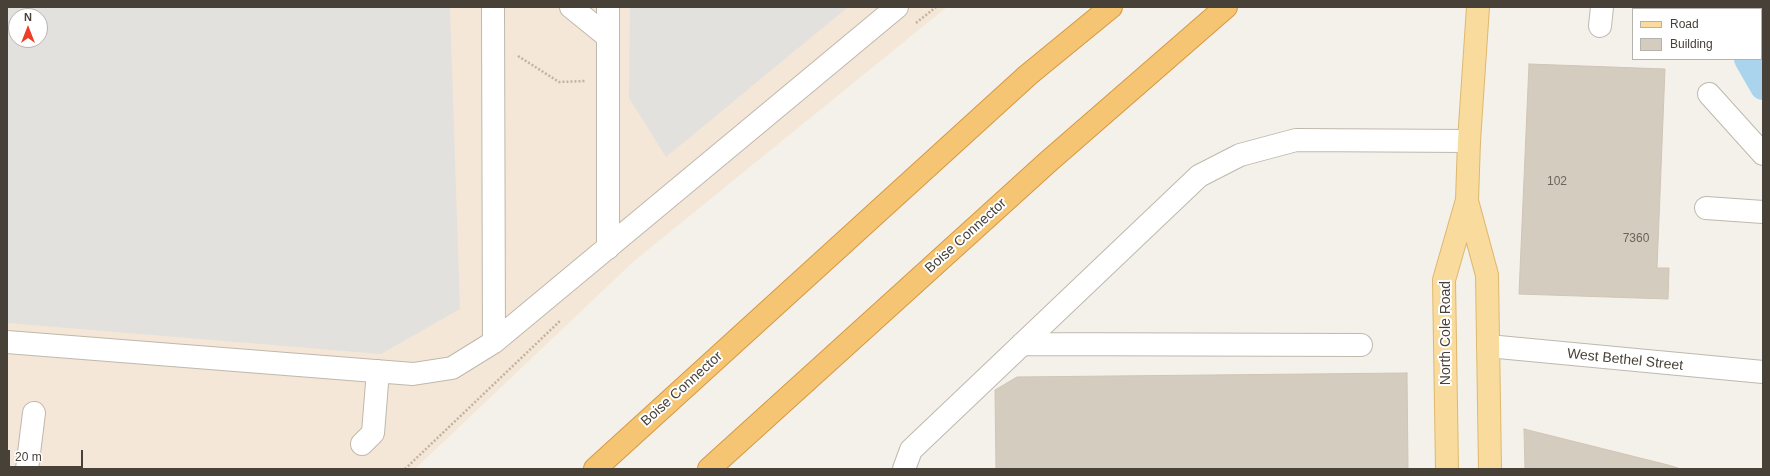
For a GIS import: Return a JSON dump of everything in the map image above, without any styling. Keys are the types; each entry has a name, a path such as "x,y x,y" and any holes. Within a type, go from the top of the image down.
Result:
{"highway":[{"name":"Boise Connector","path":"595,469 1028,75 1111,7"},
{"name":"Boise Connector","path":"709,469 1049,161 1226,7"}],"main road":[{"name":"North Cole Road","path":"1447,469 1444,280 1467,200 1469,141 1478,7"},
{"name":"North Cole Road","path":"1467,200 1487,276 1490,469"}],"street":[{"path":"492,7 494,342"},
{"path":"572,7 608,37"},
{"path":"608,7 608,248"},
{"path":"7,342 413,374 452,368 494,342 896,7"},
{"path":"1709,94 1763,154"},
{"path":"904,469 911,450 1199,176 1240,155 1296,140 1469,141"},
{"path":"1706,208 1763,212"},
{"path":"1022,344 1361,345"},
{"name":"West Bethel Street","path":"1488,346 1763,372"},
{"path":"362,444 373,433 378,371"},
{"path":"27,469 34,413"}],"path":[{"path":"912,27 936,7"},
{"path":"512,53 558,82 586,81"},
{"path":"404,469 564,317"}],"shaded area":[{"path":"7,7 947,7 634,261 415,469 7,469"},
{"path":"7,7 450,7 460,309 381,354 7,323"},
{"path":"630,7 848,7 666,157 629,98"}],"building":[{"path":"1529,64 1665,69 1657,268 1669,268 1668,299 1519,294"},
{"path":"1407,373 1408,469 996,469 995,390 1017,377"},
{"path":"1524,429 1668,465 1681,469 1525,469"}],"waterway":[{"path":"1748,60 1763,87"}]}
